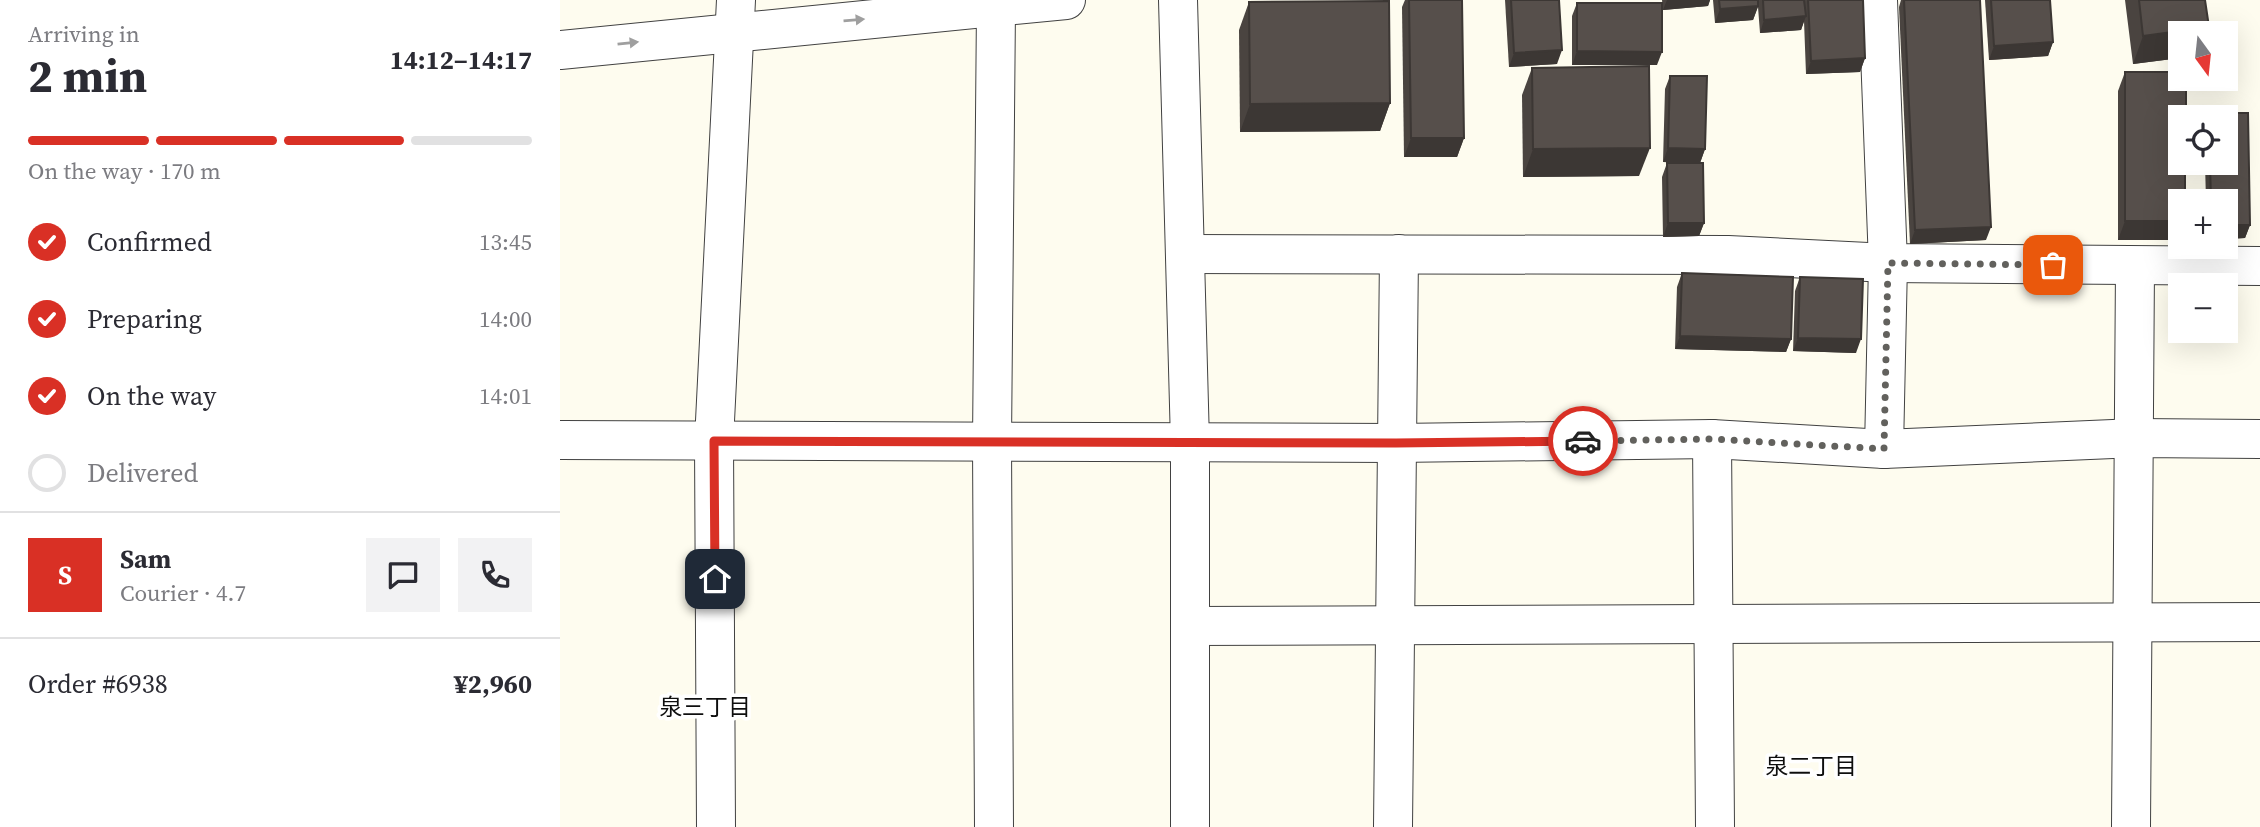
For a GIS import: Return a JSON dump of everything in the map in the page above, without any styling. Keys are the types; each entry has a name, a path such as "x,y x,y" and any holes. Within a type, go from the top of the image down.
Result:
{"street":[{"path":"560,50 736,16 996,7 1066,0"},
{"path":"1178,0 1190,442 1190,827"},
{"path":"1878,0 1888,263 1884,449"},
{"path":"994,827 992,442 996,7"},
{"path":"716,827 714,441 736,16"},
{"path":"1186,254 1728,255 1888,263 2260,266"},
{"path":"1392,827 1399,254"},
{"path":"2132,827 2135,267"},
{"path":"560,440 1396,443 1712,439 1884,449 2136,438 2260,439"},
{"path":"1712,439 1715,827"},
{"path":"1190,626 2260,622"}],"building":[{"path":"1409,0 1462,0 1464,138 1411,138"},
{"path":"1511,0 1559,0 1562,50 1514,53"},
{"path":"1719,0 1758,0 1758,6 1720,9"},
{"path":"1763,0 1804,0 1806,16 1764,20"},
{"path":"1808,0 1863,0 1865,58 1811,61"},
{"path":"1904,0 1980,0 1991,227 1915,230"},
{"path":"1991,0 2050,0 2053,42 1994,46"},
{"path":"2139,0 2205,0 2208,21 2168,21 2168,33 2143,36"},
{"path":"1389,1 1390,103 1250,104 1249,2"},
{"path":"1577,3 1662,3 1662,52 1577,51"},
{"path":"1649,66 1650,148 1533,149 1532,68"},
{"path":"2125,72 2168,72 2168,91 2186,91 2186,105 2168,105 2168,175 2185,175 2185,189 2168,189 2168,221 2125,221"},
{"path":"1670,76 1707,76 1705,149 1668,148"},
{"path":"2238,113 2248,113 2250,225 2238,225 2238,189 2211,189 2210,175 2238,175"},
{"path":"1667,163 1703,163 1704,223 1668,223"},
{"path":"1682,273 1793,277 1791,339 1680,336"},
{"path":"1800,277 1863,279 1861,339 1798,338"}],"way so far":[{"path":"1583,441 1712,439 1884,449 1888,263 2053,265"}],"district":[{"name":"泉三丁目","path":"705,707"},
{"name":"泉二丁目","path":"1811,766"}],"route":[{"path":"715,579 714,441 1583,441"}]}
